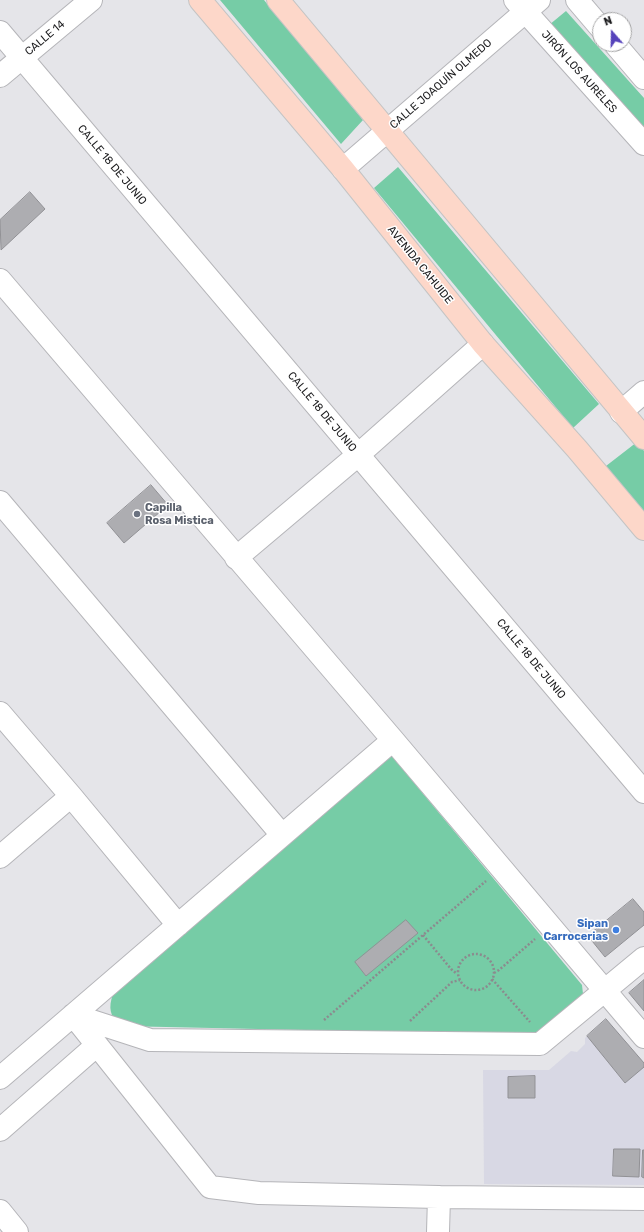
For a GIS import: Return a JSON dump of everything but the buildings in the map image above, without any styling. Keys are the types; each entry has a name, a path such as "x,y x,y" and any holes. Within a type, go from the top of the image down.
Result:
{"main road":[{"name":"AVENIDA CAHUIDE","path":"200,0 343,168 483,344 577,449 644,529"},
{"path":"278,0 644,438"}],"street":[{"name":"CALLE 14","path":"0,76 91,0"},
{"path":"576,0 592,18"},
{"name":"CALLE JOAQUÍN OLMEDO","path":"343,168 387,131 526,4"},
{"name":"JIRÓN LOS AURELES","path":"526,4 644,144"},
{"name":"CALLE 18 DE JUNIO","path":"0,32 644,792"},
{"path":"622,52 644,78"},
{"path":"3,292 393,740 644,1037"},
{"path":"236,558 358,455 483,344"},
{"path":"621,412 644,392"},
{"path":"0,502 282,836"},
{"path":"0,713 178,925"},
{"path":"0,1078 393,740"},
{"path":"0,857 71,796"},
{"path":"73,1016 150,1040 540,1044 605,992 644,958"},
{"path":"73,1016 210,1187 259,1193 644,1199"},
{"path":"0,1130 97,1045"},
{"path":"438,1232 439,1197"},
{"path":"0,1213 17,1232"}],"path":[{"path":"321,1022 489,878"},
{"path":"423,935 451,969 458,974"},
{"path":"494,972 499,970 538,936"},
{"path":"475,954 482,955 488,959 494,972 492,979 483,989 476,990 470,989 460,980 458,967 468,956 475,954"},
{"path":"492,979 532,1023"},
{"path":"407,1023 452,982 460,980"}],"shaded area":[{"path":"606,1019 644,1063 644,1185 484,1184 483,1070 549,1070 571,1051 577,1052 585,1044 585,1038"}],"green space":[{"path":"220,0 264,0 363,120 341,144"},
{"path":"566,11 592,40 592,52 603,52 644,98 644,130 549,25"},
{"path":"398,167 599,404 573,428 374,188"},
{"path":"637,442 644,451 644,511 606,466"},
{"path":"390,754 582,985 583,994 534,1035 120,1026 114,1019 110,1008 113,994"}],"place":[{"name":"Capilla Rosa Mistica","path":"137,514"},
{"name":"Sipan Carrocerias","path":"616,930"}]}
